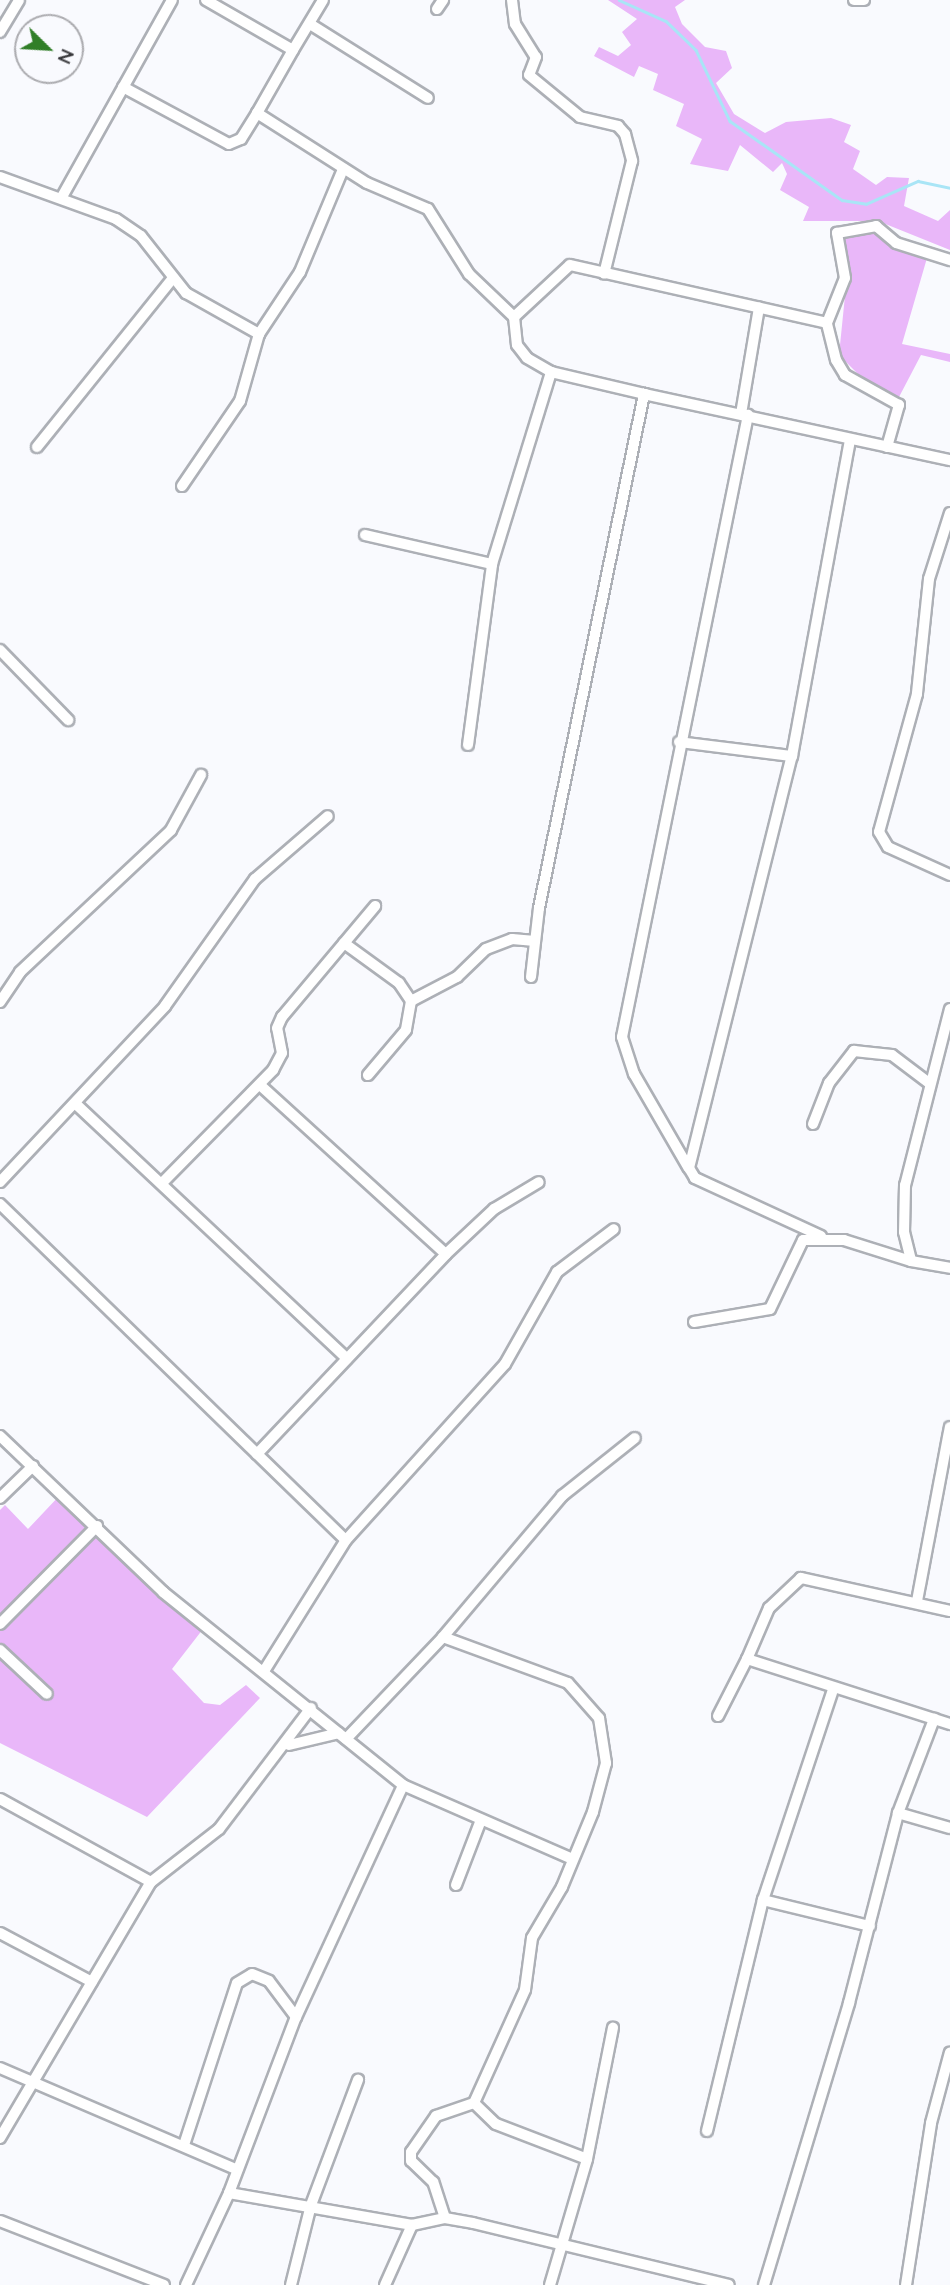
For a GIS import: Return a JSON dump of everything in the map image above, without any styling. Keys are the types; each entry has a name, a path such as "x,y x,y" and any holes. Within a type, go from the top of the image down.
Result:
{"street":[{"path":"0,33 19,0"},
{"path":"63,195 172,0"},
{"path":"206,0 293,50"},
{"path":"123,87 229,144 241,139 323,0"},
{"path":"512,0 518,31 536,57 529,75 580,117 618,126 625,135 632,161 604,274"},
{"path":"854,0 864,0"},
{"path":"310,24 428,98"},
{"path":"257,113 343,169 428,209 470,274 514,317 521,352 551,372 950,460"},
{"path":"183,486 240,401 259,334 300,272 343,169"},
{"path":"0,177 63,195 141,236 172,279 259,334"},
{"path":"887,447 899,405 842,372 827,323 844,284 840,229 876,226 900,245 950,260"},
{"path":"514,317 534,305 566,266 827,323"},
{"path":"37,447 172,279"},
{"path":"759,308 745,415 622,1037 634,1074 695,1178 821,1236 911,1261 950,1268"},
{"path":"468,745 492,564 551,372"},
{"path":"531,977 535,941 644,394"},
{"path":"689,1168 792,756 850,439"},
{"path":"950,513 929,579 917,694 878,832 888,847 950,875"},
{"path":"365,535 492,564"},
{"path":"0,650 68,720"},
{"path":"679,741 792,756"},
{"path":"0,1002 20,972 171,830 201,775"},
{"path":"0,1182 78,1106 187,978 255,879 328,816"},
{"path":"164,1181 260,1085 281,1059 282,1017 375,905"},
{"path":"411,1001 457,977 486,948 512,939 535,941"},
{"path":"344,943 399,983 411,1001 406,1030 368,1075"},
{"path":"911,1261 905,1185 950,1009"},
{"path":"813,1124 829,1083 854,1051 892,1055 929,1083"},
{"path":"260,1085 446,1254"},
{"path":"78,1106 164,1181 347,1359"},
{"path":"257,1454 446,1254 494,1209 539,1182"},
{"path":"0,1204 346,1541"},
{"path":"264,1671 346,1541 505,1364 557,1272 614,1230"},
{"path":"694,1322 762,1315 776,1301 803,1240 821,1236"},
{"path":"917,1601 950,1427"},
{"path":"0,1436 97,1525 163,1592 311,1708 403,1785 572,1859"},
{"path":"289,1745 343,1736 443,1637 562,1496 635,1438"},
{"path":"0,1498 33,1466"},
{"path":"0,1624 97,1525"},
{"path":"718,1716 769,1608 801,1578 917,1601 950,1611"},
{"path":"443,1637 568,1683 599,1718 606,1763 572,1859 532,1938 525,1990 474,2103 436,2116 411,2152 411,2161 433,2182 445,2218"},
{"path":"0,1650 47,1694"},
{"path":"747,1659 833,1690 950,1724"},
{"path":"707,2131 763,1900 833,1690"},
{"path":"0,2138 30,2080 92,1982 150,1882 219,1829 289,1745 311,1708"},
{"path":"764,2285 870,1926 898,1813 934,1720"},
{"path":"186,2285 229,2193 296,2017 403,1785"},
{"path":"0,1799 150,1882"},
{"path":"898,1813 950,1828"},
{"path":"456,1885 481,1820"},
{"path":"763,1900 870,1926"},
{"path":"0,1933 92,1982"},
{"path":"184,2145 237,1983 252,1974 269,1981 287,1996 296,2017"},
{"path":"550,2285 587,2159 613,2028"},
{"path":"906,2285 931,2123 950,2052"},
{"path":"0,2068 236,2169"},
{"path":"291,2285 312,2205 358,2080"},
{"path":"474,2103 496,2124 587,2159"},
{"path":"229,2193 312,2205 412,2225 445,2218 561,2246 691,2271 729,2285"},
{"path":"0,2221 164,2285"},
{"path":"385,2285 412,2225"}],"shaded area":[{"path":"608,0 685,0 675,7 682,24 705,47 726,51 732,68 716,83 734,114 765,133 786,122 831,118 851,125 844,142 860,151 853,169 876,185 887,177 909,178 904,206 938,221 950,210 950,250 878,221 803,221 809,207 780,190 787,174 782,163 773,172 740,145 728,171 690,164 702,139 676,126 684,104 653,90 658,74 639,66 634,77 594,56 599,47 618,56 631,45 622,32 637,19"},
{"path":"879,230 927,258 902,344 950,354 950,362 921,355 899,397 868,384 839,355 848,266 841,242 846,231"},
{"path":"61,1494 203,1629 172,1669 204,1703 220,1705 246,1685 260,1698 147,1817 0,1743 0,1510 5,1505 28,1529"}],"waterway":[{"path":"619,0 666,21 696,50 730,121 842,200 866,204 918,181 950,188"}]}
